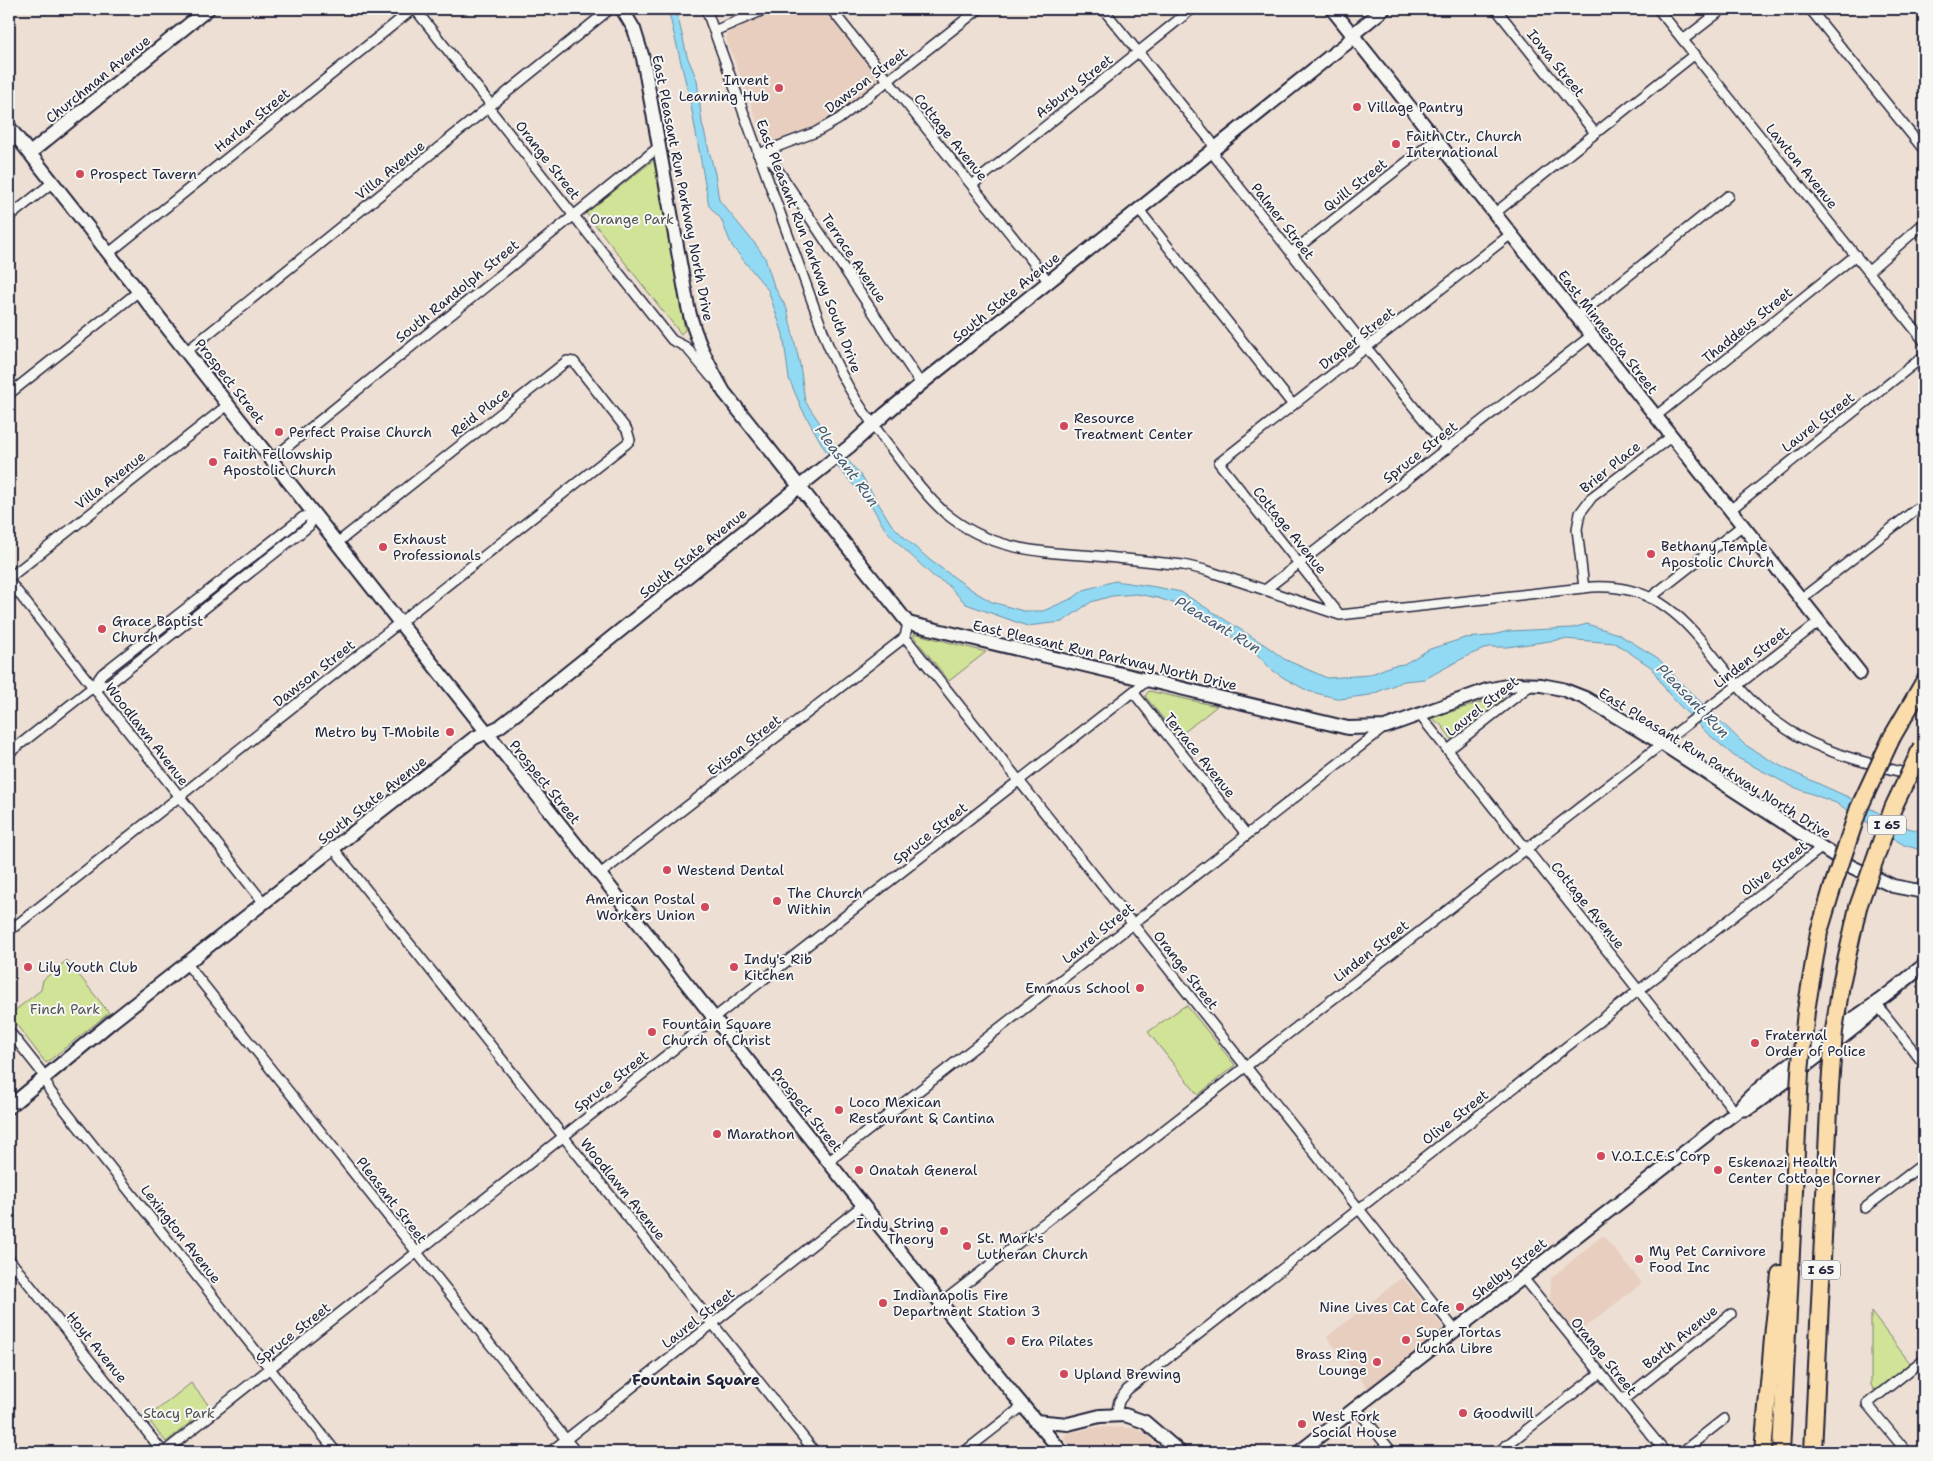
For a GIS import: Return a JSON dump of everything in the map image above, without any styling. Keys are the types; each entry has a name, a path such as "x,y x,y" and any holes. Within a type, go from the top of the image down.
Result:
{"highway":[{"name":"I 65","path":"1781,1452 1800,1065 1806,1011 1819,932 1856,815 1892,737 1924,682"},
{"name":"I 65","path":"1813,1452 1830,1087 1834,1031 1841,984 1858,907 1893,808 1923,745"},
{"path":"1763,1452 1774,1327 1796,1155"}],"street":[{"name":"Churchman Avenue","path":"30,153 208,9"},
{"name":"Orange Street","path":"414,9 490,106 492,112 672,340 686,348 724,392"},
{"name":"Harlan Street","path":"109,253 414,9"},
{"name":"Villa Avenue","path":"187,351 610,9"},
{"name":"East Pleasant Run Parkway North Drive","path":"622,9 634,29 641,48 691,319 701,349 724,392 908,623 1335,726 1361,729 1385,727 1491,688 1516,684 1533,684 1562,689 1585,698 1661,743 1857,870 1884,883 1924,892"},
{"name":"East Pleasant Run Parkway South Drive","path":"706,9 832,355 847,386 874,424 930,498 950,516 987,538 1023,550 1184,565 1340,615 1584,588 1610,587 1623,589 1650,598 1677,614 1688,624 1747,696 1767,714 1806,740 1878,766 1924,778"},
{"path":"714,30 766,9"},
{"name":"Cottage Avenue","path":"831,9 1050,282"},
{"name":"Dawson Street","path":"758,154 830,125 851,111 980,9"},
{"name":"Palmer Street","path":"1103,9 1211,140 1216,158 1447,448"},
{"name":"Asbury Street","path":"972,185 1192,9"},
{"name":"East Minnesota Street","path":"1332,9 1860,673"},
{"name":"South State Avenue","path":"9,1107 474,738 499,727 513,716 816,474 921,384 1330,57 1384,9"},
{"name":"Iowa Street","path":"1496,9 1595,134"},
{"name":"Lawton Avenue","path":"1658,9 1924,341"},
{"path":"1684,40 1723,9"},
{"path":"1810,9 1924,150"},
{"path":"1495,213 1695,54"},
{"name":"Prospect Street","path":"9,126 487,733 1023,1406 1062,1452"},
{"name":"Quill Street","path":"1291,253 1436,139"},
{"name":"South Randolph Street","path":"272,459 660,146"},
{"name":"Terrace Avenue","path":"758,154 772,161 921,384"},
{"path":"9,217 53,182"},
{"path":"1577,317 1728,196"},
{"path":"1139,210 1294,405"},
{"path":"1869,271 1924,223"},
{"name":"Draper Street","path":"1219,463 1511,234"},
{"name":"Thaddeus Street","path":"1656,416 1856,255"},
{"path":"9,394 139,291"},
{"name":"Spruce Street","path":"1265,590 1592,335"},
{"name":"Laurel Street","path":"1730,510 1924,356"},
{"name":"Dawson Street","path":"9,931 630,440 627,430 584,375 570,361"},
{"name":"Reid Place","path":"338,543 564,362 570,361"},
{"name":"Villa Avenue","path":"9,580 229,404"},
{"name":"Brier Place","path":"1584,588 1577,529 1580,513 1592,497 1672,436"},
{"name":"Cottage Avenue","path":"1219,463 1340,615"},
{"path":"1801,599 1924,502"},
{"path":"9,754 92,687 102,674 303,517 315,514"},
{"path":"1650,598 1743,525"},
{"name":"Woodlawn Avenue","path":"9,580 264,903"},
{"name":"Linden Street","path":"941,1303 1525,848 1819,622"},
{"path":"905,637 908,623"},
{"name":"Orange Street","path":"905,637 1455,1330"},
{"name":"Evison Street","path":"600,874 905,637"},
{"name":"Spruce Street","path":"164,1452 563,1136 1148,680"},
{"name":"Laurel Street","path":"1448,750 1533,684"},
{"name":"Terrace Avenue","path":"1133,692 1246,834"},
{"name":"Cottage Avenue","path":"1419,714 1737,1111"},
{"name":"Laurel Street","path":"829,1161 1385,727"},
{"name":"Olive Street","path":"1116,1415 1119,1401 1127,1390 1822,848"},
{"name":"Woodlawn Avenue","path":"334,849 815,1452"},
{"name":"Pleasant Street","path":"187,964 576,1452"},
{"name":"Shelby Street","path":"1299,1452 1737,1111 1746,1100 1777,1075 1924,965"},
{"path":"1877,1002 1882,1012 1924,1064"},
{"name":"Lexington Avenue","path":"9,1031 38,1068 50,1091 336,1452"},
{"path":"1865,1208 1924,1163"},
{"name":"Laurel Street","path":"550,1452 863,1205"},
{"name":"Hoyt Avenue","path":"9,1258 164,1452"},
{"name":"Orange Street","path":"1523,1278 1665,1452"},
{"name":"Barth Avenue","path":"1623,1400 1731,1314"},
{"path":"1907,1452 1867,1404 1924,1359"},
{"path":"1498,1452 1600,1372"},
{"path":"964,1452 1023,1406"},
{"path":"1356,1408 1392,1452"},
{"path":"1035,1421 1068,1424 1100,1416 1129,1416 1146,1422 1180,1452"},
{"path":"1682,1452 1724,1419"}],"shaded area":[{"path":"781,9 824,9 881,81 839,116 770,143 764,140 726,38 731,28"},
{"path":"1603,1235 1642,1283 1577,1334 1550,1301 1551,1278"},
{"path":"1400,1279 1404,1279 1445,1330 1369,1390 1327,1337"},
{"path":"1099,1427 1132,1428 1143,1432 1165,1452 1075,1452 1063,1437 1068,1433"}],"green space":[{"name":"Orange Park","path":"654,160 685,330 681,334 586,213"},
{"path":"914,634 986,652 949,681 914,637"},
{"path":"1149,691 1217,706 1178,737 1145,696"},
{"path":"1497,697 1504,700 1453,741 1441,725 1432,718"},
{"name":"Finch Park","path":"67,960 109,1013 46,1063 9,1015 41,990 43,980"},
{"path":"1187,1006 1235,1065 1198,1095 1148,1032"},
{"path":"1871,1312 1910,1363 1876,1390 1871,1385"},
{"name":"Stacy Park","path":"191,1383 210,1407 166,1442 147,1418"}],"water":[{"name":"Pleasant Run","path":"668,9 676,9 687,56 697,80 702,123 715,174 719,200 765,258 774,286 787,309 800,365 805,401 834,444 863,478 891,524 931,561 975,592 992,602 1023,611 1043,611 1073,598 1084,590 1115,581 1181,592 1284,659 1327,678 1369,675 1391,666 1404,664 1430,649 1465,638 1488,636 1509,631 1572,628 1587,624 1618,634 1658,658 1744,744 1763,756 1908,828 1924,832 1924,851 1904,845 1836,803 1791,786 1734,756 1707,733 1678,704 1668,693 1651,667 1615,643 1564,639 1507,647 1489,647 1469,655 1425,679 1404,681 1370,695 1340,699 1308,691 1284,678 1271,669 1250,647 1176,604 1158,598 1137,594 1112,596 1091,602 1062,622 1027,626 966,604 947,584 934,577 885,529 870,503 839,469 824,448 802,409 789,379 783,334 768,290 732,246 721,219 709,206 690,100"}],"place":[{"name":"Invent Learning Hub","path":"779,88"},
{"name":"Village Pantry","path":"1357,107"},
{"name":"Faith Ctr., Church International","path":"1396,144"},
{"name":"Prospect Tavern","path":"80,174"},
{"name":"Resource Treatment Center","path":"1064,426"},
{"name":"Perfect Praise Church","path":"279,432"},
{"name":"Faith Fellowship Apostolic Church","path":"213,462"},
{"name":"Exhaust Professionals","path":"383,547"},
{"name":"Bethany Temple Apostolic Church","path":"1651,554"},
{"name":"Grace Baptist Church","path":"102,629"},
{"name":"Metro by T-Mobile","path":"450,732"},
{"name":"Westend Dental","path":"667,870"},
{"name":"The Church Within","path":"777,901"},
{"name":"American Postal Workers Union","path":"705,907"},
{"name":"Lily Youth Club","path":"28,967"},
{"name":"Indy's Rib Kitchen","path":"734,967"},
{"name":"Emmaus School","path":"1140,988"},
{"name":"Fountain Square Church of Christ","path":"652,1032"},
{"name":"Fraternal Order of Police","path":"1755,1043"},
{"name":"Loco Mexican Restaurant & Cantina","path":"839,1110"},
{"name":"Marathon","path":"717,1134"},
{"name":"V.O.I.C.E.S Corp","path":"1601,1156"},
{"name":"Onatah General","path":"859,1170"},
{"name":"Eskenazi Health Center Cottage Corner","path":"1718,1170"},
{"name":"Indy String Theory","path":"944,1231"},
{"name":"St. Mark's Lutheran Church","path":"967,1246"},
{"name":"My Pet Carnivore Food Inc","path":"1639,1259"},
{"name":"Indianapolis Fire Department Station 3","path":"883,1303"},
{"name":"Nine Lives Cat Cafe","path":"1460,1307"},
{"name":"Super Tortas Lucha Libre","path":"1406,1340"},
{"name":"Era Pilates","path":"1011,1341"},
{"name":"Brass Ring Lounge","path":"1377,1362"},
{"name":"Upland Brewing","path":"1064,1374"},
{"name":"Goodwill","path":"1463,1413"},
{"name":"West Fork Social House","path":"1302,1424"}],"district":[{"name":"Fountain Square","path":"696,1380"}]}
